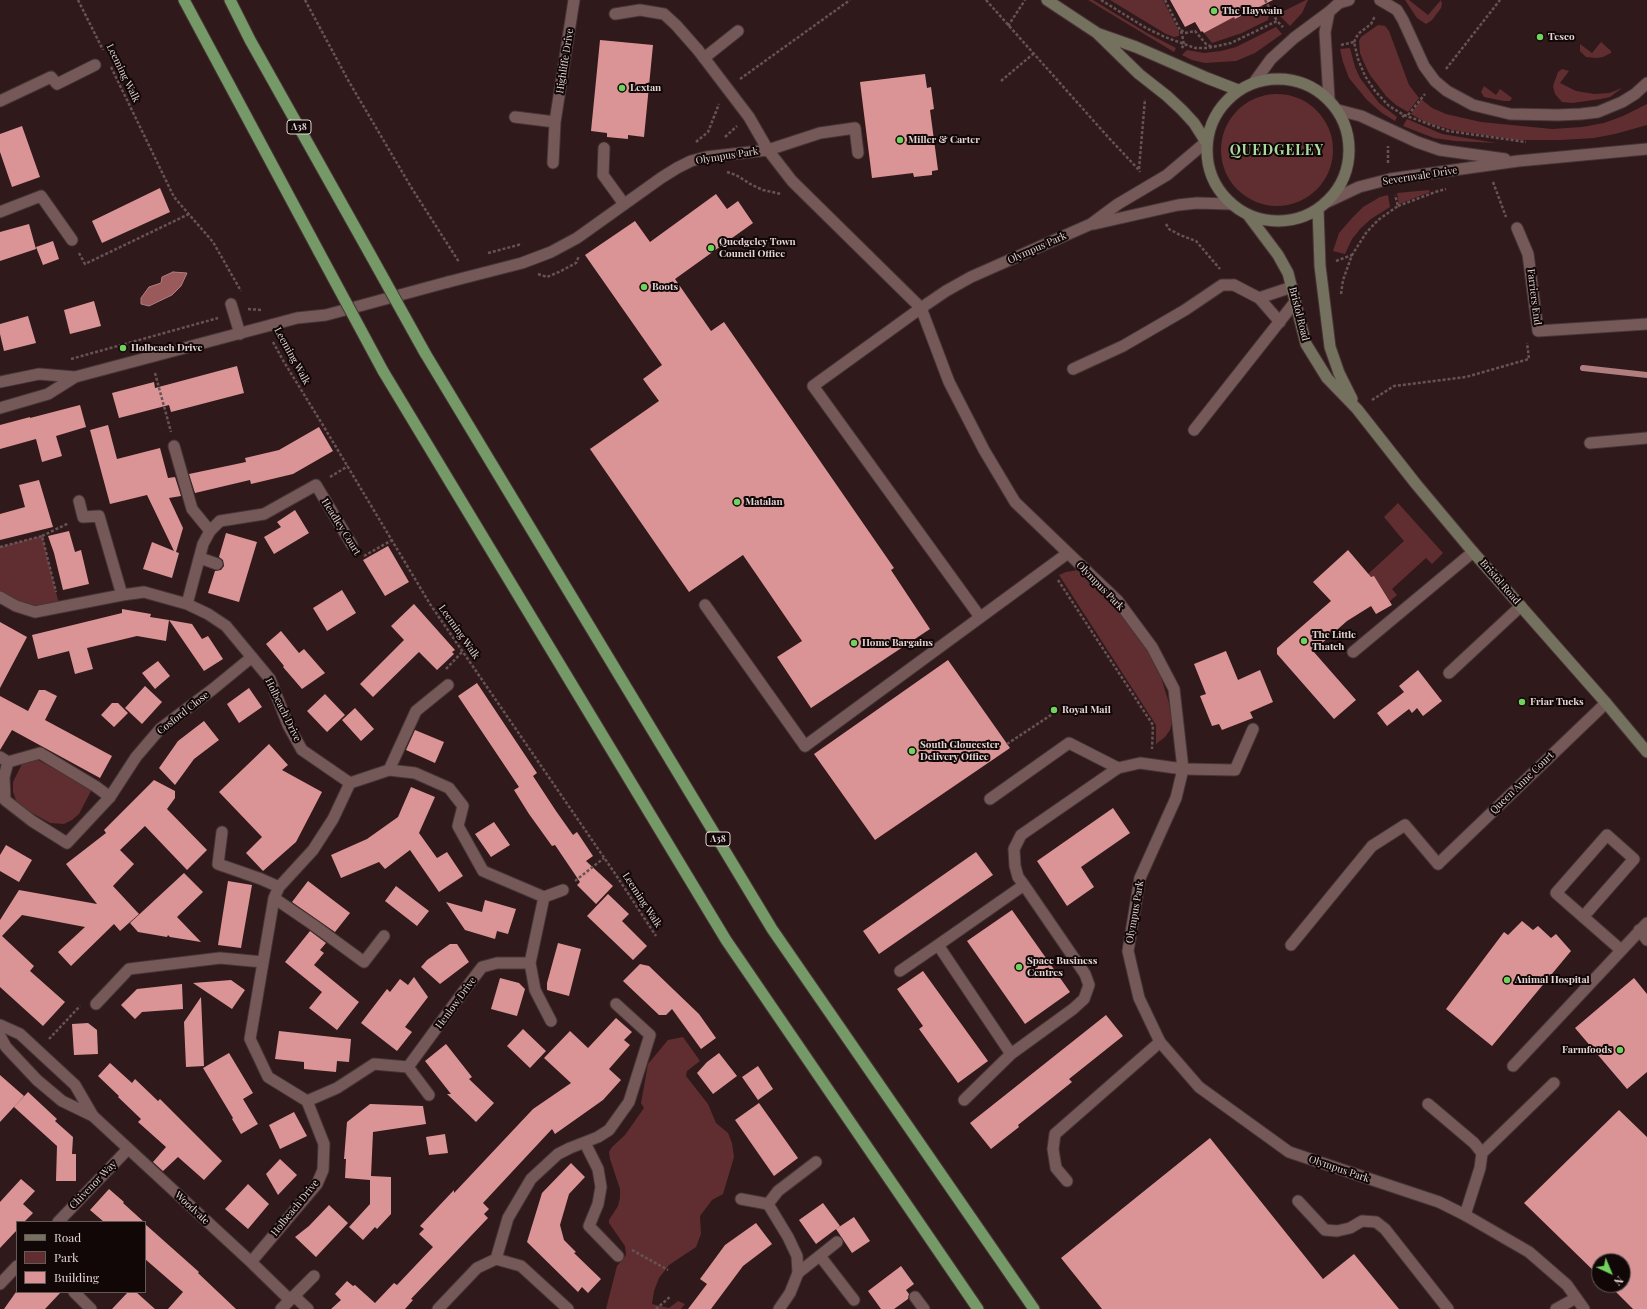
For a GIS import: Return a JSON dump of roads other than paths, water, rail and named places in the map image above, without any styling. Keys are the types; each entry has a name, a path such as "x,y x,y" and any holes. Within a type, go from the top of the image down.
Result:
{"highway":[{"path":"184,0 383,371 726,940 978,1309"},
{"name":"A38","path":"230,0 254,46 425,353 772,929 1034,1309"}],"main road":[{"path":"1047,0 1097,33 1139,74 1182,110 1194,123 1206,142"},
{"path":"1097,33 1136,47 1238,90"},
{"path":"1283,78 1304,83 1323,93 1338,110 1346,127 1349,143 1349,157 1342,180 1335,192 1322,206 1309,214 1284,221 1268,221 1248,215 1230,204 1218,189 1211,177 1206,154 1206,142 1213,118 1224,102 1238,90 1255,81 1283,78"},
{"name":"Bristol Road","path":"1322,206 1320,266 1330,347 1339,373 1357,409"},
{"name":"Bristol Road","path":"1248,215 1278,255 1288,273 1306,344 1327,378 1357,409 1416,484 1473,552 1606,703 1647,752"}],"street":[{"name":"Highliffe Drive","path":"552,163 555,122 574,0"},
{"path":"1255,81 1271,59 1294,38 1339,3 1349,0"},
{"path":"1380,0 1396,10 1403,20 1424,66 1435,81 1446,91 1473,105 1510,114 1581,114 1611,108 1635,94 1647,83"},
{"path":"615,14 640,10 664,14 676,25 728,88 749,117 768,150 820,132 855,128 858,153"},
{"path":"1329,12 1325,32 1329,100"},
{"path":"701,54 738,31"},
{"path":"0,101 51,77 56,84 95,66"},
{"name":"Severnvale Drive","path":"1338,110 1362,116 1394,132 1440,150 1518,161"},
{"path":"515,117 555,122"},
{"name":"Olympus Park","path":"921,308 946,291 971,277 1091,224 1118,204 1145,189 1167,174 1206,142"},
{"path":"604,148 604,175 624,204"},
{"name":"Severnvale Drive","path":"1322,206 1359,187 1390,179 1518,161 1647,149"},
{"name":"Olympus Park","path":"75,377 297,318 326,316 522,263 551,252 577,238 677,168 691,161 706,157 768,150 792,181 921,308 950,382 984,450 1015,502 1118,601 1152,647 1174,689 1183,769 1176,798 1140,878 1128,951 1139,998 1160,1042 1199,1087 1289,1152 1439,1202 1465,1215 1529,1252 1567,1285 1584,1309"},
{"path":"0,212 41,196 72,240"},
{"name":"Olympus Park","path":"1091,224 1125,218 1155,209 1197,203 1230,204"},
{"name":"Farriers End","path":"1517,228 1528,254 1538,331 1647,324"},
{"path":"1073,369 1137,338 1185,310 1222,285 1234,285 1259,298 1280,322"},
{"path":"1259,298 1292,287"},
{"path":"1194,430 1295,302"},
{"path":"921,308 813,386 980,617"},
{"path":"232,309 240,334"},
{"path":"0,382 39,374 75,377"},
{"path":"0,408 48,394 75,377"},
{"path":"1590,442 1647,438"},
{"path":"174,446 192,509 210,531 203,544 187,604"},
{"name":"Headley Court","path":"210,531 220,522 264,514 316,485 352,545"},
{"path":"79,501 83,516 100,516 122,595"},
{"path":"1353,652 1473,552"},
{"path":"705,605 805,746 1068,553"},
{"path":"200,558 217,564"},
{"name":"Holbeach Drive","path":"0,596 16,606 35,612 144,592 187,604 208,614 226,626 270,679 288,724 302,750 350,783"},
{"path":"1449,673 1521,606"},
{"name":"Cosford Close","path":"110,797 95,786 40,753 4,760 2,802 67,842 110,797 136,757 160,729 252,657"},
{"path":"389,770 416,711 448,685"},
{"name":"Queen Anne Court","path":"1291,945 1372,846 1404,826 1438,864 1606,703"},
{"path":"964,1100 1011,1054 1073,1009 1084,999 1089,985 1085,974 1018,877 1015,866 1014,849 1021,835 1118,768 1140,763 1183,769 1235,770 1253,729"},
{"path":"990,799 1069,743 1118,768"},
{"path":"429,1095 408,1067 374,1064 338,1088 307,1101 268,1077 250,1039 274,898 279,887 313,850 333,819 350,783 389,770 415,773 449,788 463,806 458,826 482,872 544,897 563,890"},
{"path":"222,832 218,864 279,887"},
{"path":"1583,916 1634,859 1607,835 1556,893 1621,950"},
{"path":"900,971 1024,885"},
{"path":"544,897 530,963 535,990 551,1021"},
{"path":"274,898 364,962 384,936"},
{"path":"1513,1066 1643,927 1647,940"},
{"path":"938,945 1011,1054"},
{"path":"96,1004 129,969 220,958 263,962"},
{"name":"Henlow Drive","path":"408,1067 482,967 497,963 530,963"},
{"path":"496,1260 508,1218 531,1179 558,1154 586,1143 609,1130 629,1102 650,1034 616,1004"},
{"name":"Woodvale","path":"0,1025 20,1034 75,1085 93,1116 251,1262 292,1298 308,1309"},
{"name":"Woodvale","path":"0,1036 6,1047 37,1080 62,1101 93,1116"},
{"path":"1067,1181 1056,1168 1053,1149 1055,1134 1160,1042"},
{"path":"1465,1215 1480,1168 1482,1153 1554,1083"},
{"name":"Holbeach Drive","path":"251,1262 317,1184 323,1170 324,1144 307,1101"},
{"path":"1428,1104 1474,1143 1482,1153"},
{"path":"586,1143 598,1169 600,1187 598,1204 589,1226 618,1256"},
{"name":"Chivenor Way","path":"59,1221 128,1149"},
{"path":"768,1204 778,1191 816,1162"},
{"path":"741,1199 768,1204 797,1256 798,1273 790,1293 779,1309"},
{"path":"1298,1201 1325,1230 1337,1231 1350,1228 1362,1220 1376,1222 1385,1229 1448,1309"},
{"path":"798,1273 837,1242"},
{"path":"820,1256 854,1300"},
{"path":"438,1309 477,1268 496,1260 521,1266 568,1309"},
{"path":"0,1284 16,1267"},
{"path":"281,1309 314,1276"},
{"path":"75,1293 91,1309"},
{"path":"915,1297 924,1309"},
{"path":"1556,1309 1576,1298"}],"waterway":[{"path":"1583,368 1647,375"}],"place":[{"name":"The Haywain","path":"1214,11"},
{"name":"Tesco","path":"1540,37"},
{"name":"Lextan","path":"622,88"},
{"name":"Miller & Carter","path":"900,140"},
{"name":"Quedgeley Town Council Office","path":"711,248"},
{"name":"Boots","path":"644,287"},
{"name":"Holbeach Drive","path":"123,348"},
{"name":"Matalan","path":"737,502"},
{"name":"The Little Thatch","path":"1304,641"},
{"name":"Home Bargains","path":"854,643"},
{"name":"Friar Tucks","path":"1522,702"},
{"name":"Royal Mail","path":"1054,710"},
{"name":"South Gloucester Delivery Office","path":"912,751"},
{"name":"Space Business Centres","path":"1019,967"},
{"name":"Animal Hospital","path":"1507,980"},
{"name":"Farmfoods","path":"1620,1050"}],"district":[{"name":"QUEDGELEY","path":"1277,151"}]}
